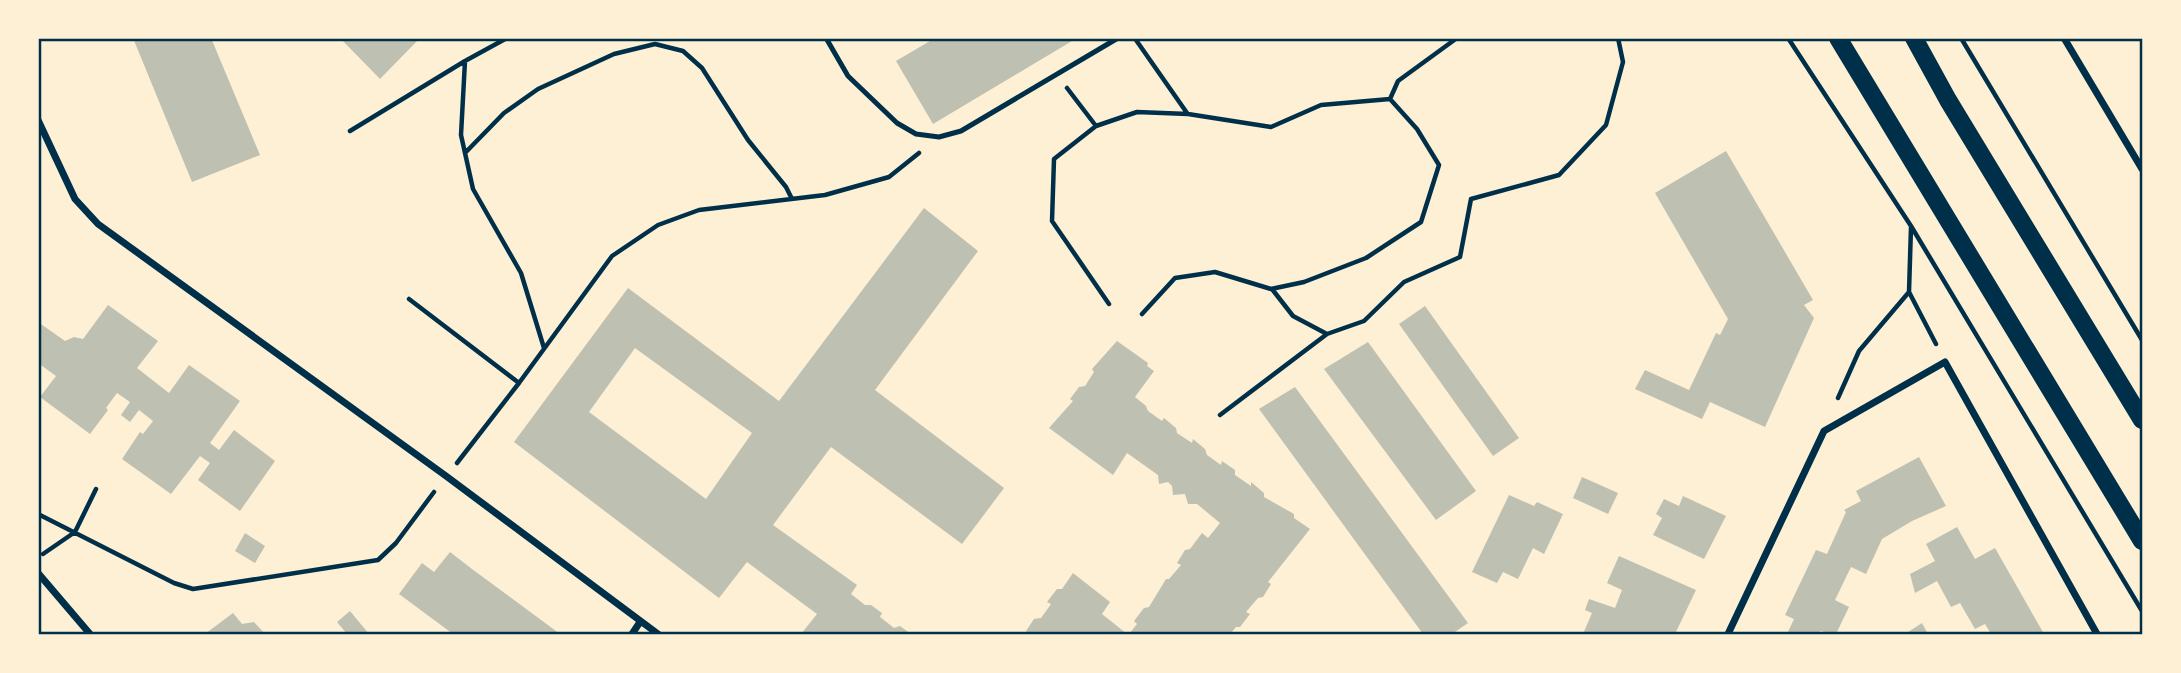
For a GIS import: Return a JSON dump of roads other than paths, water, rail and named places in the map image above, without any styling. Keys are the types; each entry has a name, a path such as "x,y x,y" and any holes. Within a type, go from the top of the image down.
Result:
{"main road":[{"path":"1838,38 2143,541"},
{"path":"1914,38 1948,100 2143,420"}],"street":[{"path":"2064,38 2143,169"},
{"path":"38,120 75,199 98,224 446,476 658,635"},
{"path":"1728,635 1824,431 1945,362 2096,635"},
{"path":"38,573 90,635"},
{"path":"632,635 640,622"}],"lane":[{"path":"826,38 848,76 897,123 916,134 939,138 961,131 1118,38"}]}
